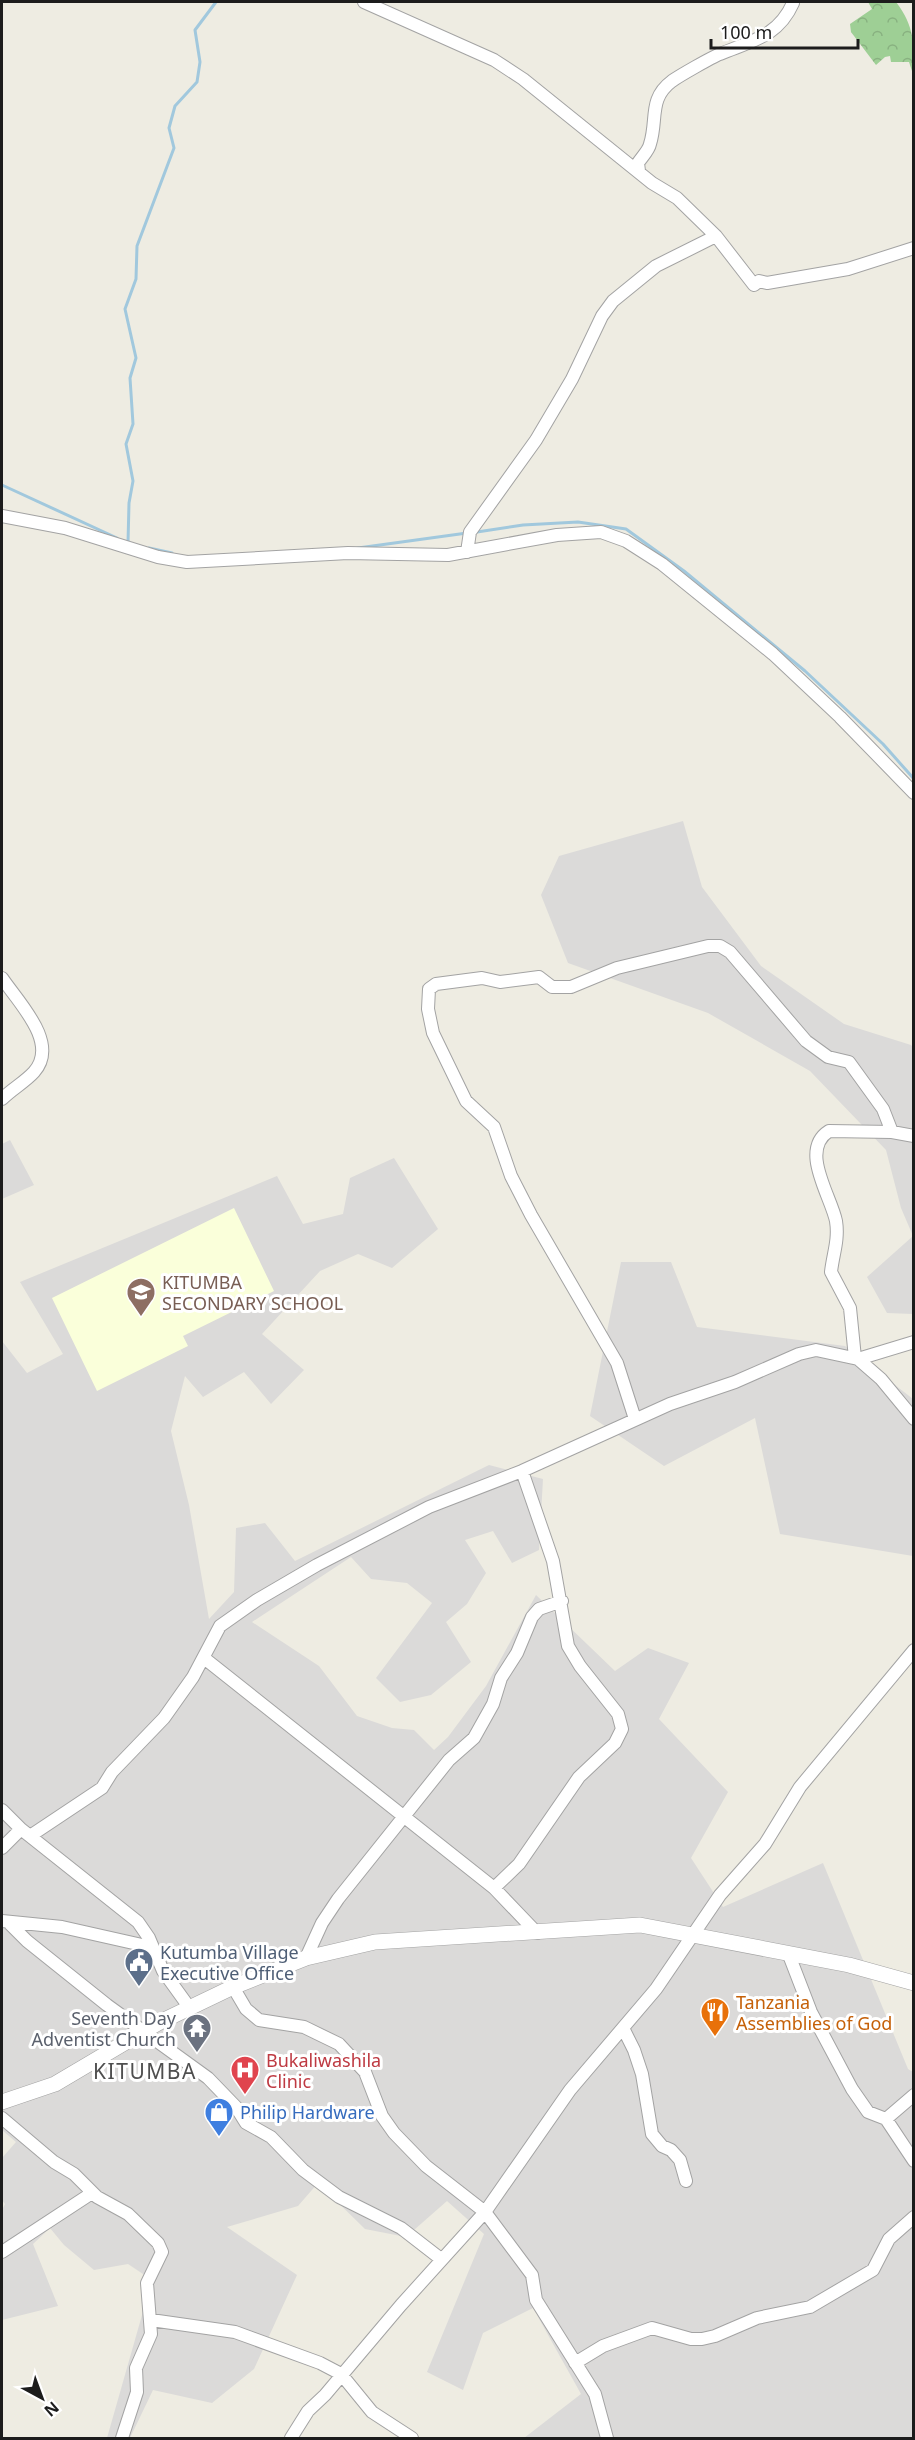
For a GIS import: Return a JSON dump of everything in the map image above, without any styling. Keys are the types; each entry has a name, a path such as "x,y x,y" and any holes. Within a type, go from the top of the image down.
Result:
{"street":[{"path":"364,2 494,60 523,79 639,171 677,198 716,236 754,285 759,281 767,283 848,269 914,248"},
{"path":"639,171 638,163 650,145 656,100 667,86 719,54 749,45 774,29 782,22 793,3"},
{"path":"467,552 471,532 536,440 572,379 602,316 613,301 656,266 716,236"},
{"path":"2,516 65,528 158,557 187,562 348,553 448,555 578,532 601,532 626,541 683,580 773,654 840,717 914,793"},
{"path":"635,1419 617,1363 584,1303 549,1249 511,1176 494,1127 466,1101 436,1040 428,1009 429,988 436,984 482,978 500,982 539,977 552,987 571,987 617,968 708,946 720,946 730,952 744,967 806,1041 828,1057 849,1062 883,1109 892,1132"},
{"path":"2,978 42,1039 43,1052 34,1072 2,1099"},
{"path":"857,1358 850,1308 831,1272 837,1246 836,1219 822,1185 817,1147 819,1140 829,1131 892,1132 914,1136"},
{"path":"857,1358 914,1342"},
{"path":"2,1848 102,1788 119,1764 164,1718 204,1658 212,1636 220,1626 288,1582 360,1541 429,1507 522,1472 669,1404 735,1382 799,1354 827,1350 857,1358 881,1379 914,1419"},
{"path":"494,1888 519,1864 579,1777 615,1743 622,1729 618,1714 572,1654 566,1638 553,1561 522,1472"},
{"path":"306,1958 327,1915 449,1760 465,1748 481,1728 493,1704 501,1678 517,1653 532,1617 539,1610 561,1601"},
{"path":"291,2439 308,2411 326,2395 341,2374 485,2212 570,2090 656,1989 720,1894 765,1844 800,1787 914,1650"},
{"path":"204,1658 494,1888 537,1933"},
{"path":"2,1810 25,1833 138,1922 149,1938 163,1971 189,2007"},
{"path":"6,1923 48,1925 151,1947"},
{"path":"6,1923 36,1949 208,2079 236,2107 246,2123 271,2137 314,2178 339,2197 401,2228 441,2259"},
{"path":"2,2102 55,2085 145,2031 233,1987 306,1958 375,1942 640,1925 849,1965 914,1983"},
{"path":"789,1955 811,2012 852,2089 867,2112 886,2119 914,2161"},
{"path":"233,1987 246,2009 259,2020 304,2027 346,2050 364,2072 382,2116 393,2133 426,2166 485,2212 532,2275 536,2300 595,2394 608,2439"},
{"path":"623,2028 642,2074 652,2134 662,2146 671,2150 680,2160 686,2181"},
{"path":"886,2119 914,2095"},
{"path":"2,2118 54,2162 74,2175 92,2193 128,2214 160,2248 161,2256 147,2283 146,2294 151,2334 136,2368 137,2392 122,2439"},
{"path":"2,2252 92,2193"},
{"path":"575,2363 603,2346 652,2328 691,2339 702,2339 725,2333 757,2318 810,2307 873,2270 889,2239 914,2217"},
{"path":"151,2320 235,2332 313,2361 341,2374 372,2412 412,2439"}],"shaded area":[{"path":"683,821 702,887 761,966 844,1024 911,1045 914,1049 913,1314 887,1313 867,1277 913,1236 901,1208 886,1150 810,1071 708,1013 568,963 541,895 559,856"},
{"path":"10,1140 34,1185 2,1199 2,1144"},
{"path":"394,1158 438,1229 392,1268 358,1254 320,1271 262,1334 304,1370 271,1404 244,1372 203,1397 185,1376 171,1431 189,1505 209,1619 234,1592 236,1528 265,1523 295,1561 489,1465 543,1479 539,1550 512,1563 493,1531 465,1540 486,1573 467,1604 446,1622 471,1662 431,1695 400,1702 376,1678 432,1603 407,1583 371,1579 351,1557 252,1622 319,1666 357,1716 392,1728 414,1730 434,1750 448,1737 486,1686 536,1595 615,1671 648,1648 689,1663 659,1719 728,1792 691,1858 723,1907 823,1863 908,2069 913,2072 913,2438 524,2438 581,2394 533,2308 483,2333 463,2390 427,2372 484,2234 447,2201 406,2237 365,2229 318,2183 298,2206 227,2227 297,2275 254,2369 212,2403 153,2390 130,2438 107,2438 152,2280 128,2264 94,2270 64,2245 50,2228 33,2244 58,2306 2,2320 2,2210 5,2204 2,2200 2,2158 16,2142 2,2130 2,1341 27,1373 63,1354 20,1282 277,1176 303,1224 343,1214 350,1178"},
{"name":"KITUMBA SECONDARY SCHOOL","path":"234,1208 274,1291 183,1336 188,1346 97,1391 52,1298"},
{"path":"621,1262 671,1262 697,1327 845,1346 913,1399 913,1556 780,1534 755,1418 664,1466 590,1416"}],"green space":[{"path":"868,2 896,2 902,11 912,36 913,74 909,62 891,62 890,56 885,57 876,65 851,32 850,24 872,9"}],"waterway":[{"path":"128,543 129,503 133,481 126,444 133,424 130,378 136,358 125,309 136,279 137,246 174,148 169,128 175,106 197,82 200,62 195,30 216,2"},
{"path":"2,485 117,538"},
{"path":"477,532 523,525 578,522 626,529 684,571 805,671 883,744 914,779"},
{"path":"358,548 467,533"},
{"path":"149,548 172,553"}],"place":[{"name":"KITUMBA SECONDARY SCHOOL","path":"141,1318"},
{"name":"Kutumba Village Executive Office","path":"139,1988"},
{"name":"Tanzania Assemblies of God","path":"715,2038"},
{"name":"Seventh Day Adventist Church","path":"197,2054"},
{"name":"Bukaliwashila Clinic","path":"245,2096"},
{"name":"Philip Hardware","path":"219,2138"}],"district":[{"name":"KITUMBA","path":"145,2071"}]}
